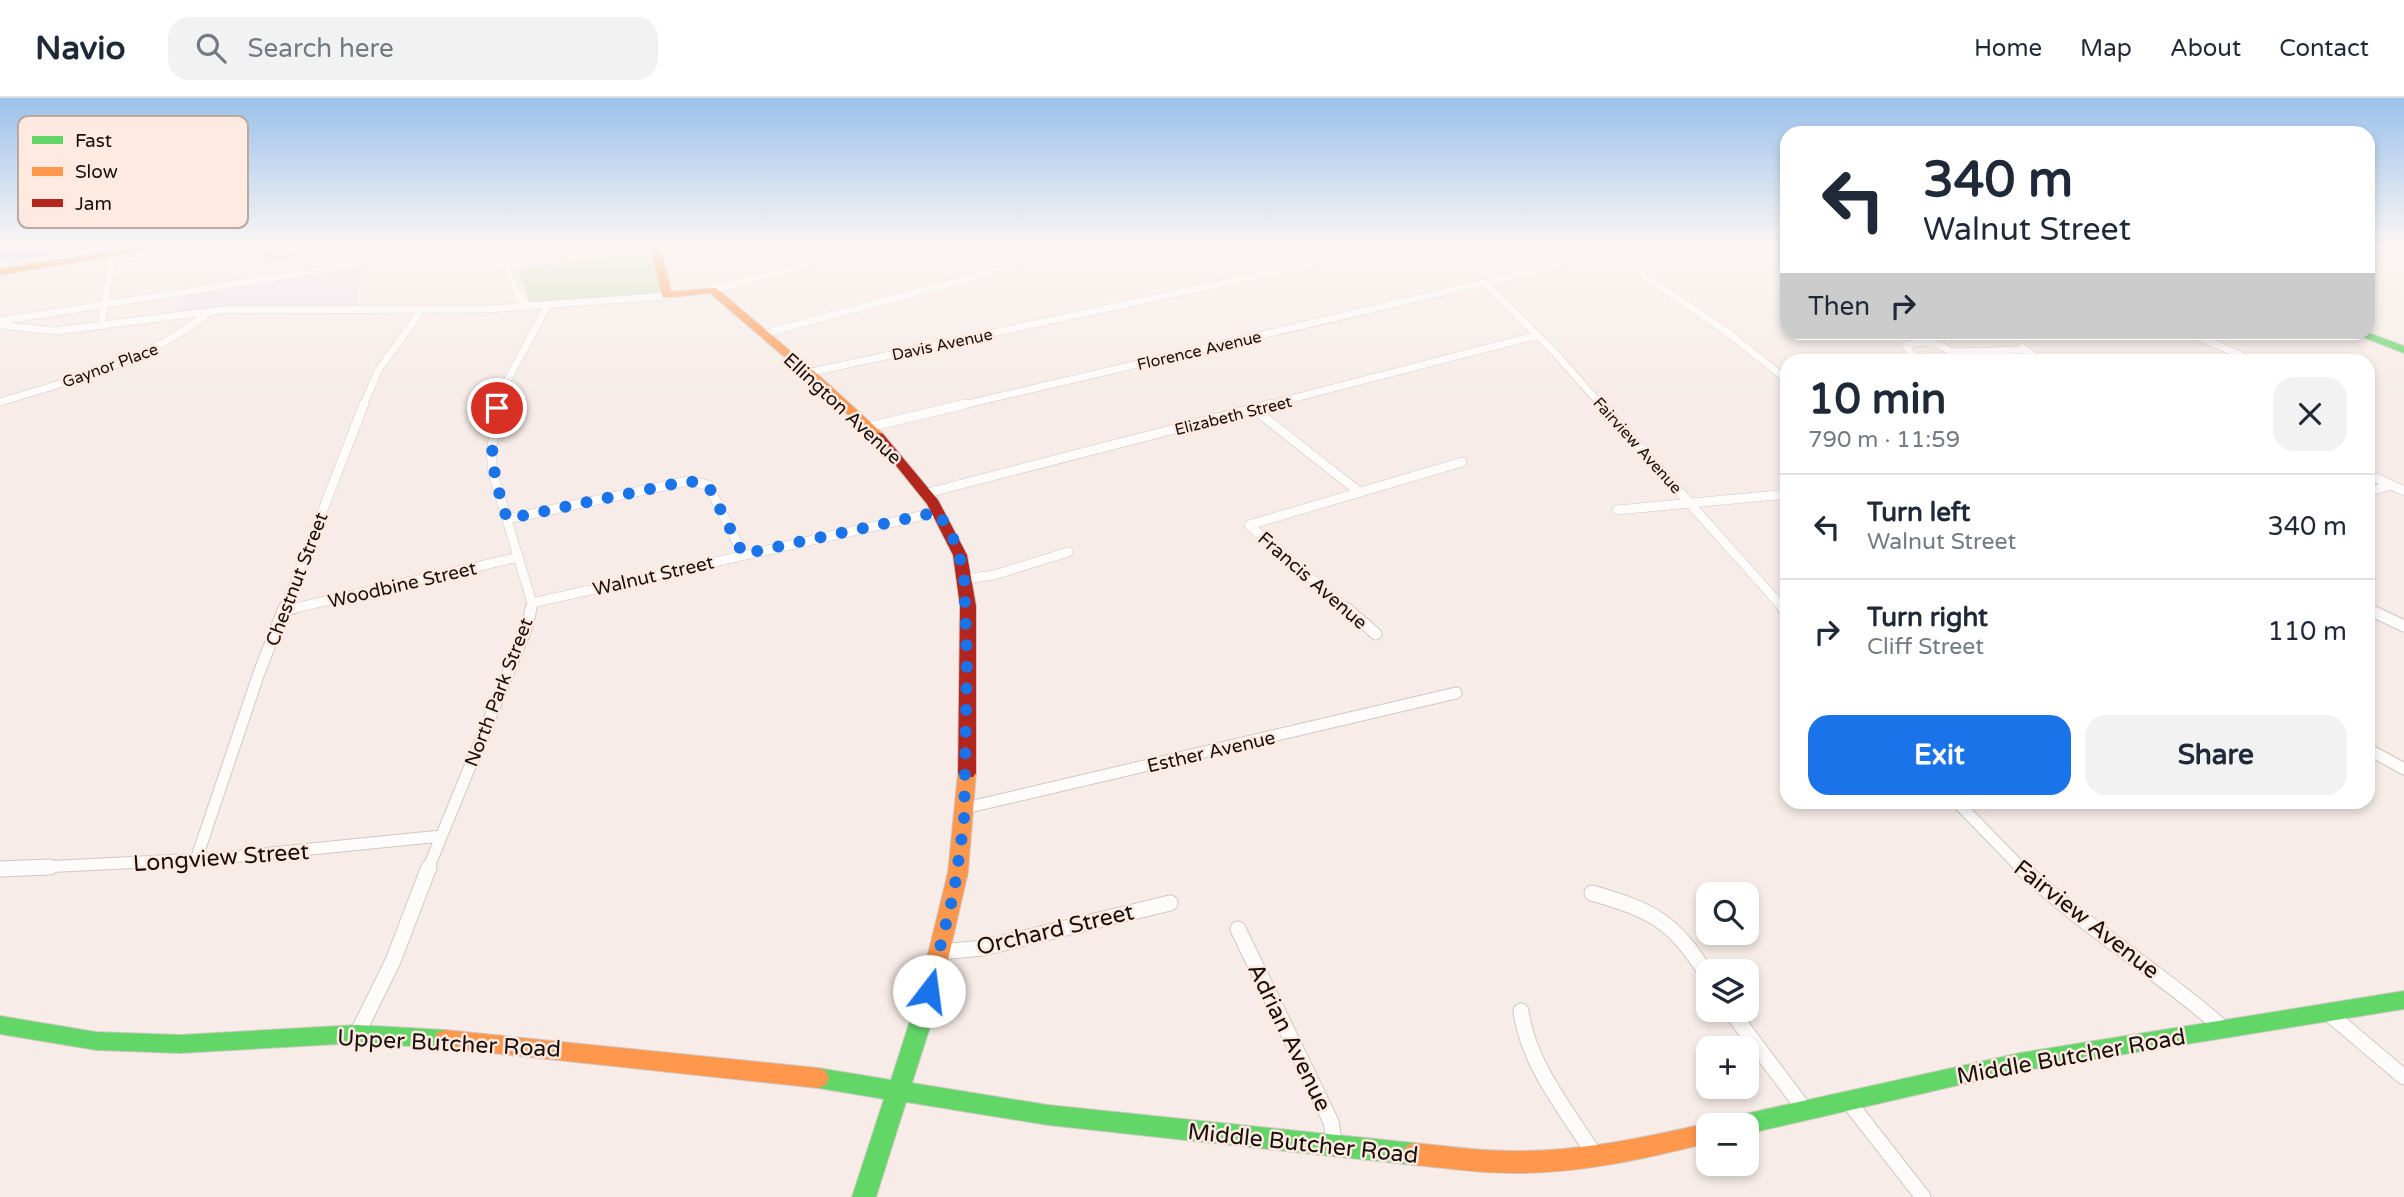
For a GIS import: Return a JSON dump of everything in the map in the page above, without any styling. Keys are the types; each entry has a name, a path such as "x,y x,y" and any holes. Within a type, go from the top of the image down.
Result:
{"street":[{"path":"101,326 106,295"},
{"path":"1,325 159,295"},
{"path":"519,295 528,307"},
{"path":"1,325 44,331 211,311 528,307 672,295"},
{"name":"Ellington Avenue","path":"718,295 868,427 927,493 958,549 965,579 965,808 959,870 940,952 864,1197"},
{"path":"763,334 906,295"},
{"name":"Davis Avenue","path":"807,373 1167,295"},
{"name":"Florence Avenue","path":"868,427 1432,295"},
{"name":"Fairview Avenue","path":"1498,295 1538,335 1780,603"},
{"path":"1673,295 1731,335 1780,374"},
{"name":"North Park Street","path":"357,1034 393,961 527,626 531,603 493,473 491,452 501,392 548,305"},
{"name":"Chestnut Street","path":"196,860 230,756 368,393 379,369 422,310"},
{"name":"Gaynor Place","path":"0,402 140,356 179,337 211,311"},
{"name":"Elizabeth Street","path":"927,493 1538,335"},
{"path":"2012,340 2031,354"},
{"path":"2206,340 2238,354"},
{"path":"2375,340 2404,351"},
{"path":"1911,354 1906,346 1913,343 1927,343 1952,352 2025,350"},
{"path":"1255,410 1358,491 1462,462"},
{"path":"2375,478 2404,491"},
{"path":"507,519 688,481 699,481 708,485 743,554"},
{"path":"2375,490 2390,485"},
{"name":"Francis Avenue","path":"1358,491 1249,525 1376,634"},
{"path":"1617,510 1780,495"},
{"name":"Walnut Street","path":"531,603 938,512"},
{"path":"965,579 1002,573 1068,552"},
{"name":"Woodbine Street","path":"285,610 519,557"},
{"path":"2375,612 2404,626"},
{"name":"Esther Avenue","path":"965,808 1456,693"},
{"path":"2375,753 2404,769"},
{"name":"Fairview Avenue","path":"1964,809 2037,883 2077,916 2201,1007 2224,1029"},
{"name":"Longview Street","path":"0,869 196,860 346,848 441,836"},
{"path":"1592,893 1628,903 1652,916 1683,939 1697,959"},
{"name":"Orchard Street","path":"940,952 983,948 1170,902"},
{"name":"Adrian Avenue","path":"1238,929 1332,1122 1335,1147"},
{"name":"Middle Butcher Road","path":"1759,1121 2020,1062 2404,1000"},
{"path":"1521,1011 1521,1019 1531,1047 1596,1157"},
{"path":"2327,1012 2404,1077"},
{"path":"1739,1022 1805,1110"},
{"name":"Upper Butcher Road","path":"0,1025 96,1041 180,1044 357,1034 492,1042 661,1059 898,1090"},
{"name":"Middle Butcher Road","path":"898,1090 1048,1115 1335,1147 1504,1162 1548,1162 1596,1157 1696,1136"},
{"path":"1848,1101 1923,1197"}],"shaded area":[{"path":"183,295 359,295 358,306 213,308 179,312"}],"green space":[{"path":"527,295 641,295 537,303 529,300"}],"traffic: fast":[{"path":"2375,339 2404,350"},
{"path":"864,1197 928,999"},
{"path":"1759,1121 2020,1062 2404,1000"},
{"path":"0,1025 96,1041 180,1044 357,1034 445,1039"},
{"path":"818,1078 1048,1115 1414,1154"}],"traffic: slow":[{"path":"667,295 672,295"},
{"path":"718,295 812,375 879,437"},
{"path":"928,999 958,872 967,773"},
{"path":"445,1039 818,1078"},
{"path":"1414,1154 1511,1162 1561,1160 1635,1149 1696,1136"}],"traffic: jam":[{"path":"879,437 933,503 960,555 968,606 967,773"}],"route":[{"path":"497,408 491,452 493,473 507,519 688,481 699,481 708,485 743,554 938,512 962,561 966,588 966,802 959,870 929,991"}]}
